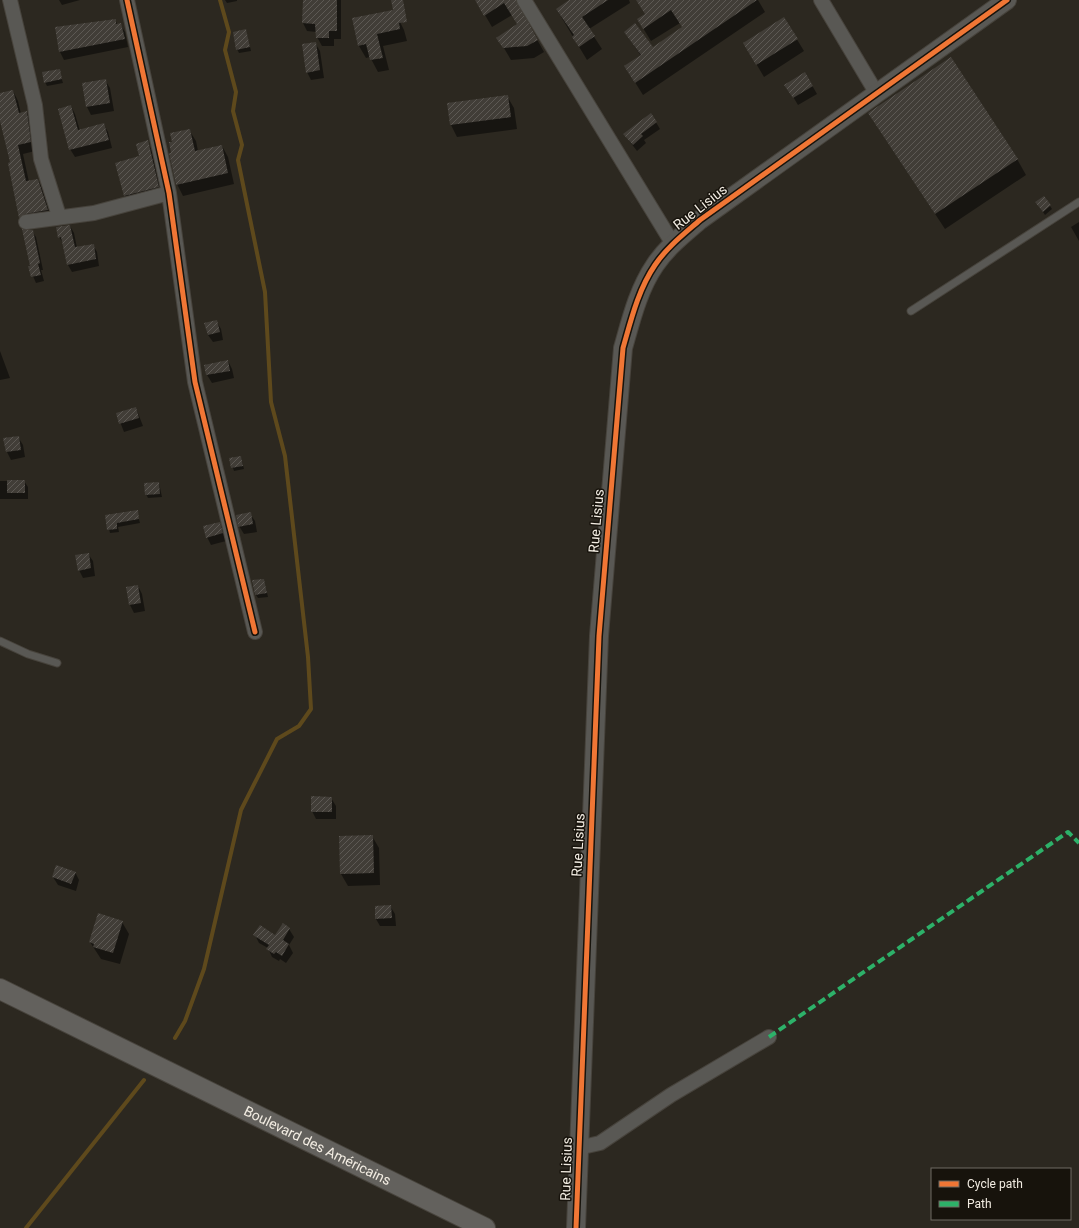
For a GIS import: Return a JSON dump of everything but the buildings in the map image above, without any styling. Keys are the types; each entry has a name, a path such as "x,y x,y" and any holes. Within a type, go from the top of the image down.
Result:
{"main road":[{"name":"Boulevard des Américains","path":"0,989 485,1228"}],"street":[{"path":"10,0 35,105 41,159 59,216"},
{"path":"127,0 169,193 195,382 214,467 255,632"},
{"path":"524,0 673,244"},
{"path":"821,0 877,94"},
{"name":"Rue Lisius","path":"576,1228 578,1148 602,598 623,348 632,315 646,279 655,265 673,244 700,220 1007,0"},
{"path":"26,222 94,212 169,193"},
{"path":"578,1148 600,1143 671,1095 769,1037"}],"lane":[{"path":"912,311 1079,202"},
{"path":"0,641 28,654 57,663"}],"waterway":[{"path":"175,1038 185,1021 204,969 241,810 277,739 299,726 311,709 308,657 285,456 271,402 265,292 238,160 242,145 233,111 236,92 225,50 229,32 220,0"},
{"path":"26,1228 144,1080"}],"marked path":[{"path":"769,1037 1068,832 1079,843"}],"cycle path":[{"path":"127,0 169,193 195,382 255,632"},
{"path":"576,1228 599,636 623,348 636,305 649,275 660,258 676,241 700,220 1007,0"}]}
